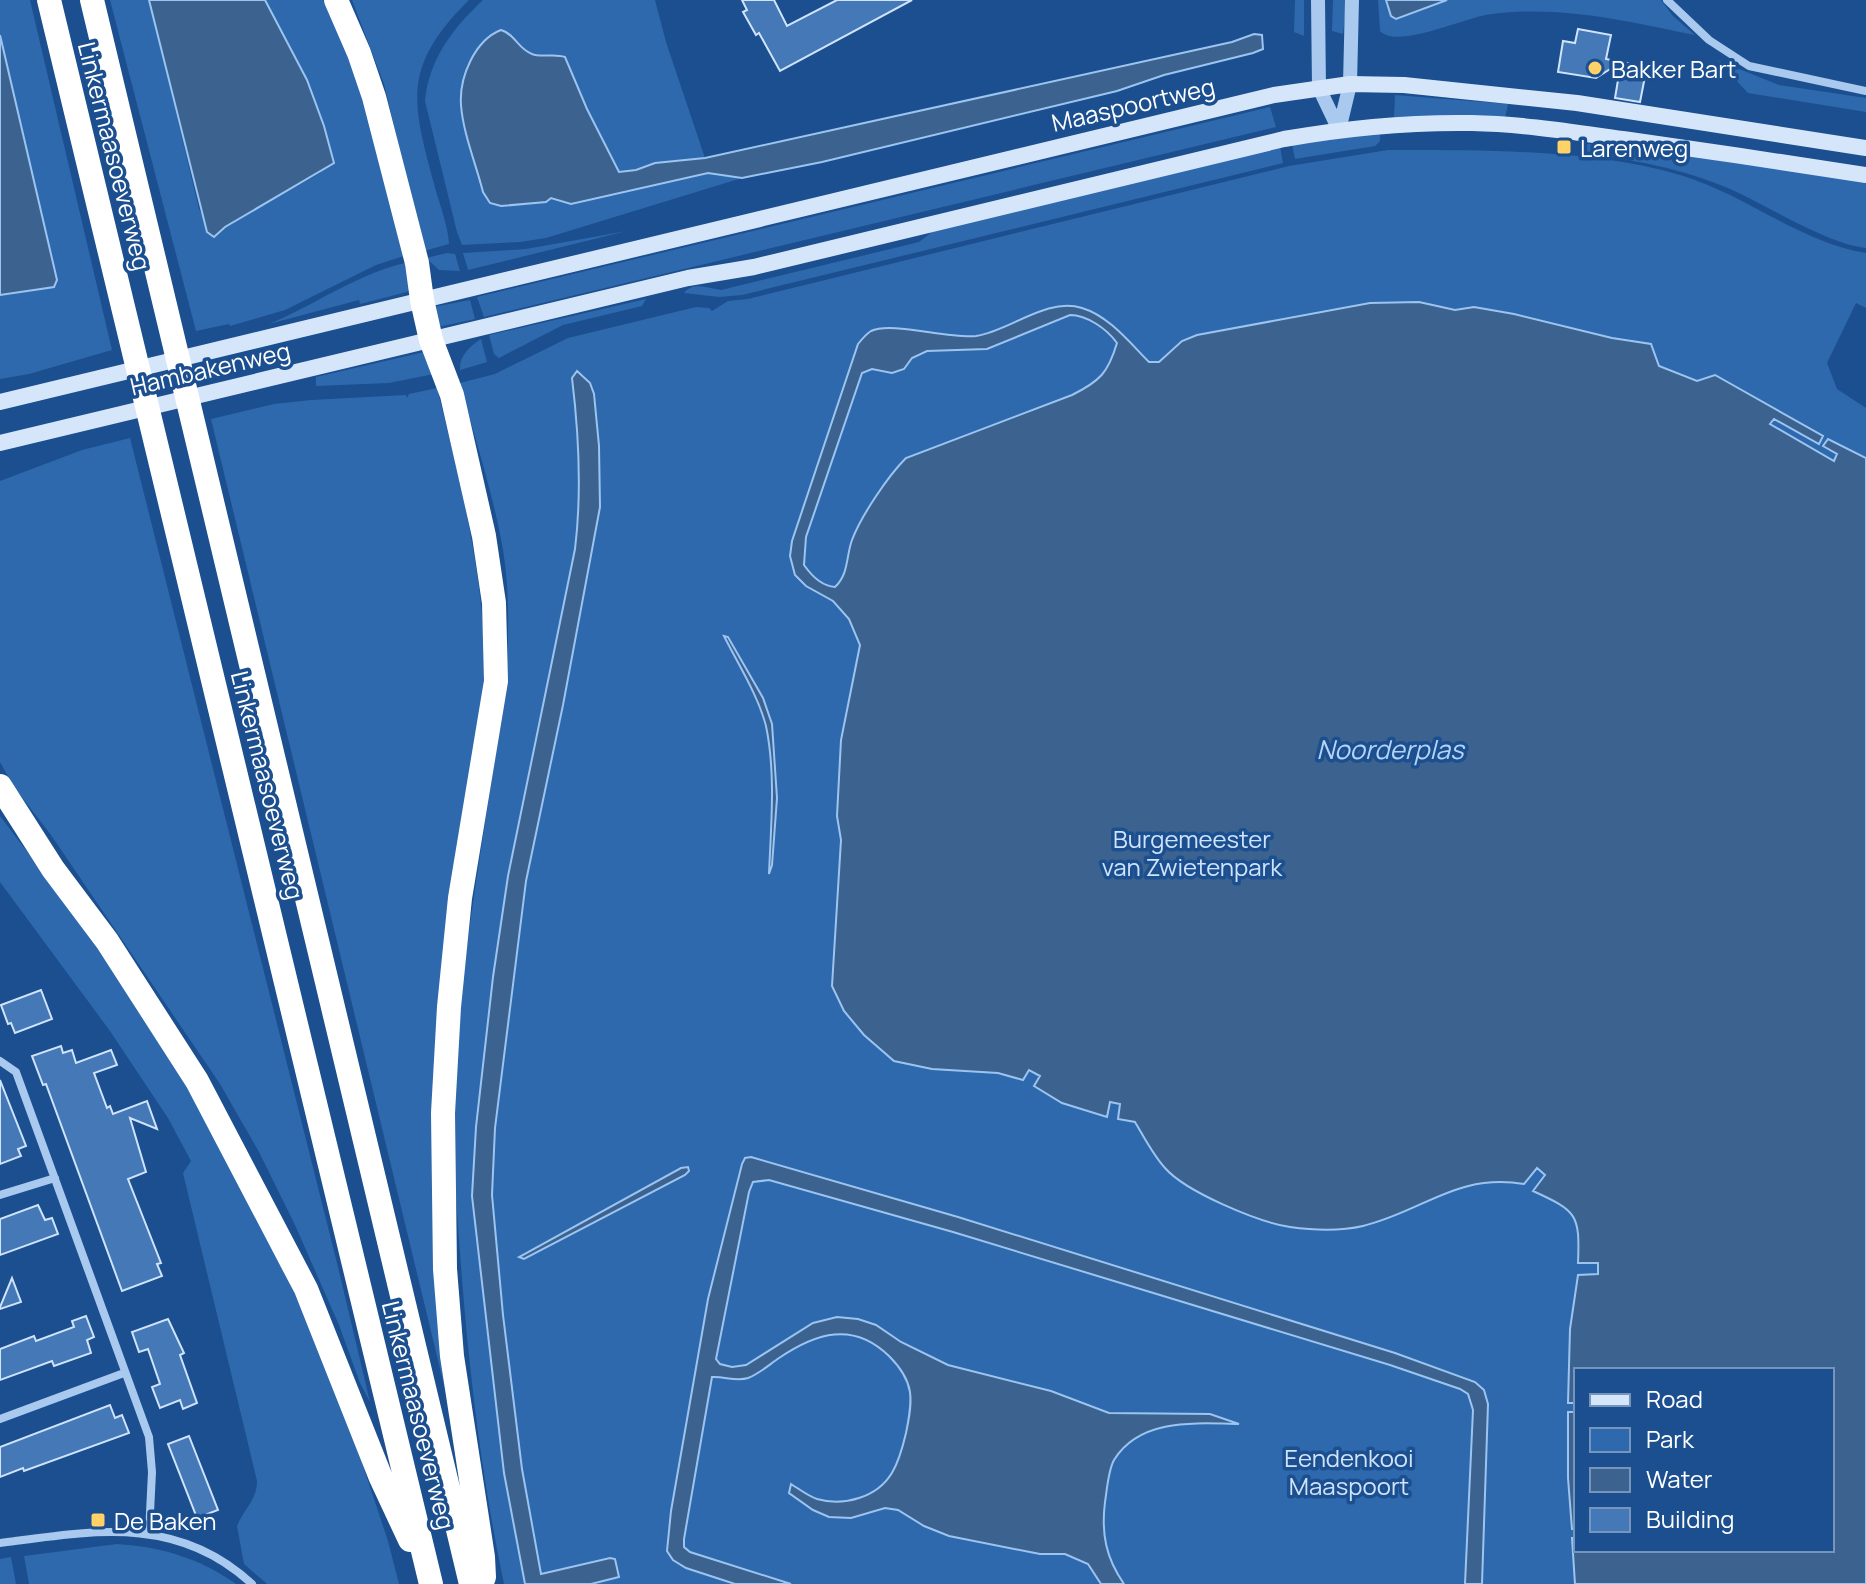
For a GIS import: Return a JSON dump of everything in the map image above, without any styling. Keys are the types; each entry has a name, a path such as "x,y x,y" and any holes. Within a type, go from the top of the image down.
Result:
{"highway":[{"name":"Linkermaasoeverweg","path":"49,0 431,1584"},
{"name":"Linkermaasoeverweg","path":"92,0 471,1584"},
{"path":"336,0 374,97 417,263 431,340 450,388 488,558 496,625 496,681 455,943 443,1113 445,1269 459,1411 483,1557 484,1577 481,1584"},
{"path":"0,786 53,869 107,941 197,1081 306,1289 381,1478 431,1584"}],"main road":[{"name":"Maaspoortweg","path":"422,300 1258,99 1350,84 1390,84 1577,103 1866,148"},
{"path":"431,340 688,278 754,267 1284,139 1339,130 1446,123 1514,125 1866,175"},
{"name":"Hambakenweg","path":"0,402 422,300"},
{"name":"Hambakenweg","path":"0,443 431,340"}],"street":[{"path":"1318,0 1319,88 1339,130"},
{"path":"1339,130 1350,84 1352,0"},
{"path":"1667,0 1709,40 1749,66 1866,91"},
{"path":"0,1061 16,1072 149,1437 152,1472 149,1533"},
{"path":"0,1195 55,1178"},
{"path":"0,1419 124,1373"},
{"path":"0,1543 99,1530 149,1533 208,1553 252,1584"}],"green space":[{"path":"0,0 30,0 112,350 29,374 0,379 0,295 54,287 57,280 0,35"},
{"path":"110,0 149,0 199,209 214,237 225,227 320,173 324,126 307,80 265,0 323,0 343,40 362,90 404,256 376,265 285,310 230,326 196,331"},
{"path":"352,0 469,0 431,47 418,89 422,135 449,244 424,251 384,84"},
{"path":"483,0 655,0 705,158 655,163 619,172 565,57 530,52 512,34 551,198 571,204 708,173 742,178 546,238 462,245 425,101 432,71 444,45"},
{"path":"1295,0 1304,0 1304,36 1294,32"},
{"path":"1333,0 1347,0 1343,34 1332,31"},
{"path":"1378,0 1386,0 1396,19 1447,0 1661,0 1673,16 1695,35 1591,16 1513,12 1486,15 1415,35 1388,36 1380,31"},
{"path":"1717,60 1779,85 1866,98 1866,112 1748,93"},
{"path":"1395,95 1508,104 1505,118 1394,118"},
{"path":"1270,107 1276,127 484,317 477,297"},
{"path":"1380,131 1380,141 1375,146 1295,159 1292,144"},
{"path":"1581,144 1632,145 1866,181 1866,248 1816,232 1745,196 1694,175 1580,152"},
{"path":"1280,146 1283,163 742,295 719,297 684,293 696,286 721,290 919,242 937,228"},
{"name":"Burgemeester van Zwietenpark","path":"1388,150 1536,153 1646,166 1704,183 1818,239 1866,253 1866,308 1856,303 1827,363 1837,389 1866,408 1866,1584 591,1584 619,1577 610,1558 541,1574 522,1469 492,1195 495,1128 526,881 600,507 572,378 579,464 575,549 508,876 476,1127 472,1196 504,1473 525,1584 504,1584 471,1378 453,1121 463,977 506,680 508,595 498,524 460,383 495,374 568,338 696,307 712,311 728,301 748,299 1289,166"},
{"path":"627,231 468,270 463,253 526,249"},
{"path":"455,254 460,271 439,270 426,258"},
{"path":"405,263 410,289 407,292 360,304 359,300 269,324 370,274"},
{"path":"646,299 642,306 563,325 499,358 494,354 489,335"},
{"path":"470,300 475,319 438,327 433,307"},
{"path":"481,339 487,362 460,370 466,352"},
{"path":"424,352 434,374 389,383 316,386 316,377"},
{"path":"437,388 475,563 485,670 454,899 449,1406 211,419 274,404 406,395 407,398 409,394"},
{"path":"130,438 370,1402 295,1225 259,1152 220,1084 51,835 14,787 0,762 0,481 82,450"},
{"path":"0,816 81,923 203,1104 302,1310 351,1430 399,1584 267,1584 244,1564 237,1526 253,1499 257,1481 183,1173 191,1161 168,1118 110,1031 0,882"},
{"path":"117,1544 180,1555 236,1584 29,1584 24,1556"},
{"path":"11,1557 16,1584 0,1584 0,1559"}],"water":[{"path":"149,0 265,0 307,80 334,163 225,227 214,237 207,232"},
{"path":"1386,0 1447,0 1396,19 1391,16"},
{"path":"501,30 532,54 565,57 619,172 655,163 705,158 1232,42 1254,34 1262,35 1263,49 1117,91 822,162 742,178 708,173 571,204 551,198 546,202 501,206 490,203 483,192 462,116 461,94 466,72 476,51"},
{"path":"0,35 57,280 54,287 0,295"},
{"name":"Noorderplas","path":"1419,302 1455,310 1474,307 1514,314 1612,338 1651,344 1659,366 1697,381 1715,375 1823,436 1819,444 1774,419 1770,424 1834,461 1837,454 1823,446 1828,439 1866,458 1866,1584 1575,1584 1572,1538 1574,1552 1834,1552 1834,1368 1574,1368 1574,1403 1568,1403 1570,1329 1578,1275 1598,1274 1598,1263 1578,1263 1578,1234 1573,1216 1559,1204 1533,1191 1545,1175 1537,1168 1524,1184 1500,1182 1459,1188 1363,1226 1317,1229 1276,1224 1223,1205 1175,1177 1157,1157 1135,1122 1118,1119 1120,1104 1110,1102 1107,1117 1062,1103 1034,1086 1040,1076 1029,1070 1023,1080 998,1073 932,1069 894,1061 864,1035 844,1011 832,986 841,840 837,816 841,740 860,645 849,619 833,601 806,586 795,575 790,556 792,541 858,344 869,332 880,328 976,336 1042,311 1069,306 1101,317 1149,362 1159,362 1182,341 1197,335 1370,303","holes":["1070,315 1083,317 1108,333 1117,343 1102,375 1072,395 906,458 883,486 862,520 852,540 840,582 835,587 830,586 813,576 804,565 806,537 862,373 872,369 892,373 904,369 912,358 927,351 987,349"]},
{"path":"577,371 590,383 594,394 600,507 526,881 495,1128 492,1195 522,1469 541,1574 610,1558 615,1559 619,1577 591,1584 525,1584 504,1473 472,1196 476,1127 508,876 575,549 579,464 572,378"},
{"path":"724,636 728,637 763,698 772,724 777,798 769,874 772,781 766,726 753,691"},
{"path":"751,1157 958,1217 1395,1353 1475,1382 1484,1390 1488,1404 1482,1584 1465,1584 1473,1410 1468,1394 1460,1389 953,1232 769,1180 753,1182 749,1192 716,1359 720,1364 732,1367 746,1365 813,1323 837,1317 858,1319 876,1325 901,1342 948,1365 1051,1391 1109,1413 1210,1414 1239,1424 1170,1426 1138,1437 1125,1446 1110,1470 1104,1525 1109,1555 1124,1584 1101,1584 1088,1564 1065,1554 1040,1554 949,1536 924,1526 898,1510 885,1508 851,1518 829,1517 789,1493 791,1484 814,1498 828,1501 839,1502 870,1494 892,1473 906,1433 910,1392 904,1374 897,1365 862,1338 834,1334 821,1337 793,1349 748,1378 712,1377 684,1539 684,1547 690,1552 791,1584 735,1584 686,1568 673,1560 667,1551 671,1511 708,1299 742,1164 745,1158"},
{"path":"688,1167 685,1175 524,1259 519,1257 681,1168"},
{"path":"1568,1412 1574,1412 1574,1529 1568,1478"}],"building":[{"path":"742,0 774,0 787,26 837,0 912,0 780,71 743,12 747,10"},
{"path":"1578,29 1611,35 1606,59 1621,62 1596,78 1558,72 1563,41 1575,43"},
{"path":"1621,62 1647,66 1640,102 1615,98"},
{"path":"41,990 52,1019 15,1033 1,1005"},
{"path":"61,1046 63,1053 72,1050 76,1063 111,1050 117,1065 94,1073 107,1108 110,1106 113,1114 147,1101 157,1129 130,1118 146,1172 128,1179 161,1263 157,1264 162,1276 122,1291 46,1084 43,1085 32,1056"},
{"path":"0,1080 26,1146 18,1149 21,1156 0,1164"},
{"path":"38,1205 45,1220 52,1218 58,1234 0,1255 0,1219"},
{"path":"12,1278 21,1302 0,1309 0,1307"},
{"path":"86,1316 94,1337 87,1340 91,1353 54,1366 52,1361 0,1380 0,1349 34,1336 36,1341 74,1327 72,1321"},
{"path":"168,1319 184,1353 180,1355 197,1403 183,1409 180,1400 160,1408 152,1387 160,1384 148,1349 139,1352 132,1332"},
{"path":"110,1405 115,1418 122,1415 129,1433 0,1477 0,1447"},
{"path":"189,1436 218,1510 197,1518 168,1444"}],"place":[{"name":"Bakker Bart","path":"1595,68"},
{"name":"Larenweg","path":"1564,147"},
{"name":"De Baken","path":"98,1520"}],"park label":[{"name":"Eendenkooi Maaspoort","path":"1349,1471"}]}
